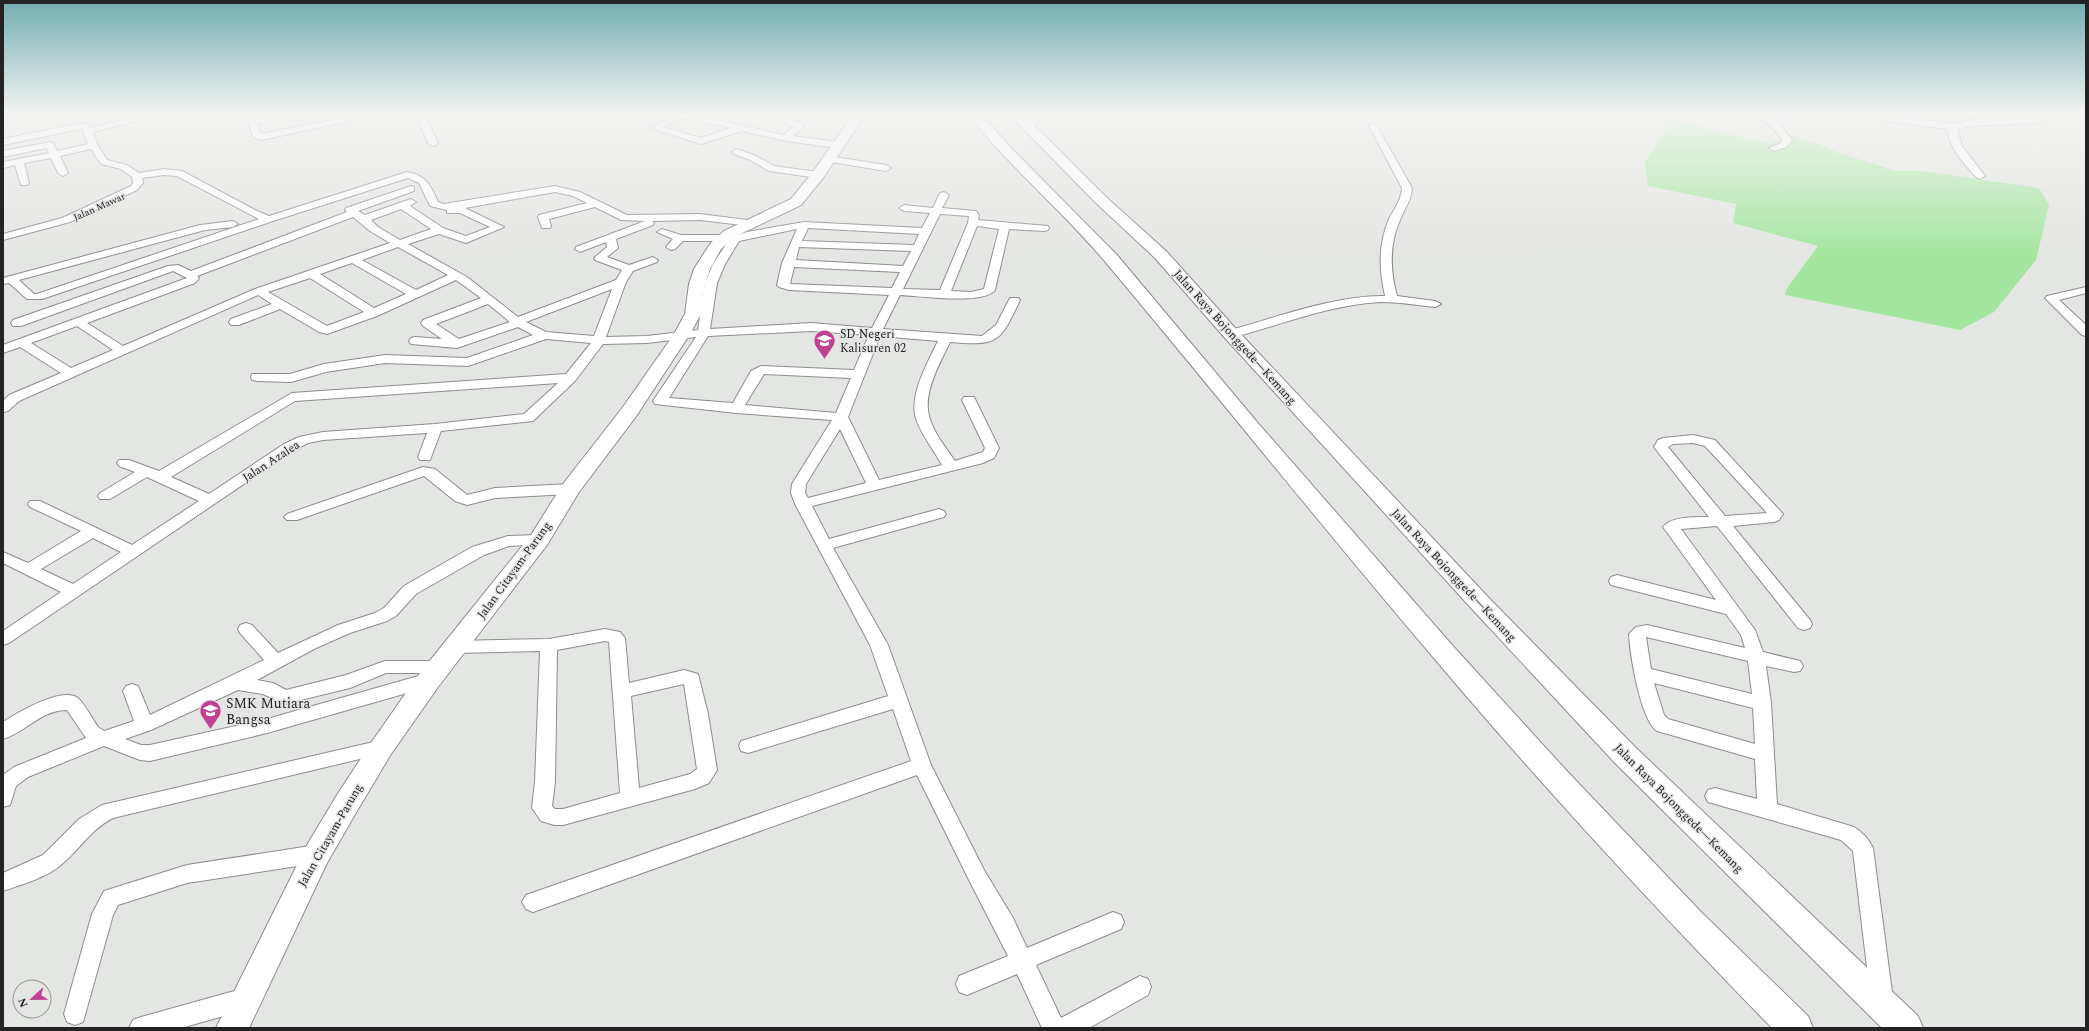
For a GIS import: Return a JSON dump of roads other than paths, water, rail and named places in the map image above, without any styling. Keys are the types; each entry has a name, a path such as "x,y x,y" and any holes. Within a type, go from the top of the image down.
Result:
{"highway":[{"path":"1015,160 1111,258 1250,426 1443,652 1550,772 1659,889 1796,1028"},
{"name":"Jalan Raya Bojonggede—Kemang","path":"1065,160 1100,199 1161,255 1231,334 1480,603 1625,755 1906,1028"}],"main road":[{"name":"Jalan Citayam-Parung","path":"232,1028 317,854 382,747 434,673 539,540 570,489 692,334 697,284 702,269 715,247 724,238 751,223 793,204 802,196 828,160"}],"street":[{"path":"3,164 23,160"},
{"path":"57,160 63,173"},
{"path":"103,160 104,162 124,167 137,176 172,172 179,173 251,212 268,218"},
{"path":"757,160 772,169 827,160"},
{"path":"829,160 886,168"},
{"path":"1392,160 1407,188 1407,194 1388,234 1385,251 1388,286 1392,299"},
{"path":"1966,160 1980,176"},
{"path":"19,161 24,183"},
{"path":"7,280 31,297 35,297 252,223 407,175 418,178 427,185 434,204 441,206 458,206 553,189 576,194 625,218 700,217 751,223"},
{"name":"Jalan Mawar","path":"3,237 75,217 131,191 138,183 137,176"},
{"path":"411,189 351,209 374,230 456,276 518,322 539,334 598,342 637,341 692,334 797,327 838,328 978,341 998,333 1014,300"},
{"path":"944,196 906,268 876,332 841,417 799,484 798,493 802,504 852,593 879,645 922,764 977,876 1005,925 1054,1028"},
{"path":"190,275 359,216 407,204 422,219 439,230 466,240 499,227 461,210 450,211 422,219"},
{"path":"546,226 543,218 596,204"},
{"path":"904,208 973,214 973,223 944,294"},
{"path":"580,249 665,218"},
{"path":"7,280 204,227 252,223"},
{"path":"973,223 1044,228"},
{"path":"841,417 736,409 660,401 692,334 719,264 735,239 747,235 804,225 925,231"},
{"path":"804,225 788,263 783,285 974,295 987,292 1005,226"},
{"path":"3,408 14,398 259,291 439,230"},
{"path":"662,232 680,238 724,238"},
{"path":"610,237 613,248 599,259 629,269 653,260"},
{"path":"671,247 680,238"},
{"path":"795,244 917,248"},
{"path":"352,259 415,294"},
{"path":"788,263 906,268"},
{"path":"3,349 191,281 193,278 174,267 17,323"},
{"name":"Jalan Azalea","path":"3,639 73,591 211,501 289,447 304,440 338,435 435,428 528,418 570,378 598,342 620,282 629,269"},
{"path":"310,273 373,313"},
{"path":"259,291 326,330 373,313 456,276"},
{"path":"415,341 457,344 620,282"},
{"path":"108,290 124,304"},
{"path":"2086,290 2051,298 2086,332"},
{"path":"457,344 427,323 488,299"},
{"path":"1231,334 1339,306 1372,300 1392,299 1435,304"},
{"path":"235,322 282,304"},
{"path":"78,322 123,351"},
{"path":"257,377 291,378 324,368 385,359 468,362 545,335"},
{"path":"946,338 929,375 922,408 924,420 951,467"},
{"path":"21,342 71,374"},
{"path":"736,409 756,374 761,370 858,374"},
{"path":"160,476 292,397 570,378"},
{"path":"3,390 14,398"},
{"path":"802,504 978,460 991,452 992,448 969,400"},
{"path":"841,417 874,486"},
{"path":"425,457 435,428"},
{"path":"1767,810 1762,703 1756,657 1749,634 1671,527 1674,525 1723,522 1771,518 1776,514 1710,443 1702,440 1663,443 1661,447 1723,522 1804,624"},
{"path":"124,462 146,472 160,476 211,501"},
{"path":"292,517 423,471 430,472 460,498 467,500 495,493 570,489"},
{"path":"105,496 146,472"},
{"path":"35,504 94,531 133,552"},
{"path":"824,545 939,514"},
{"path":"29,569 94,531"},
{"path":"3,799 8,782 21,772 105,738 145,725 236,683 310,644 344,629 381,617 390,612 399,600 410,590 478,551 508,541 539,540"},
{"path":"3,557 73,591"},
{"path":"1617,581 1732,610"},
{"path":"246,629 277,662"},
{"path":"1764,754 1673,729 1662,724 1656,716 1643,674 1637,645 1637,634 1642,631 1794,666"},
{"path":"455,647 549,645 605,635 614,636 619,643 630,798"},
{"path":"549,645 545,782 542,797 544,812 555,818 564,817 630,798 695,782 705,774 707,765 694,681 684,677 622,691"},
{"path":"236,683 267,688 284,697 350,681 385,667 434,673"},
{"path":"3,732 43,709 63,702 72,704 91,732 140,752 156,752 267,726 434,673"},
{"path":"1643,674 1762,703"},
{"path":"132,691 145,725"},
{"path":"748,746 899,700"},
{"path":"3,882 30,872 54,858 92,819 109,811 382,747"},
{"path":"533,902 922,764"},
{"path":"1715,796 1847,833 1860,844 1864,855 1883,1006"},
{"path":"75,1014 103,914 111,898 187,874 317,854"},
{"path":"967,984 1113,922"},
{"path":"1066,1028 1140,987"},
{"path":"141,1028 245,999"}],"place":[{"name":"SD Negeri Kalisuren 02","path":"825,360"},
{"name":"SMK Mutiara Bangsa","path":"210,730"}]}
